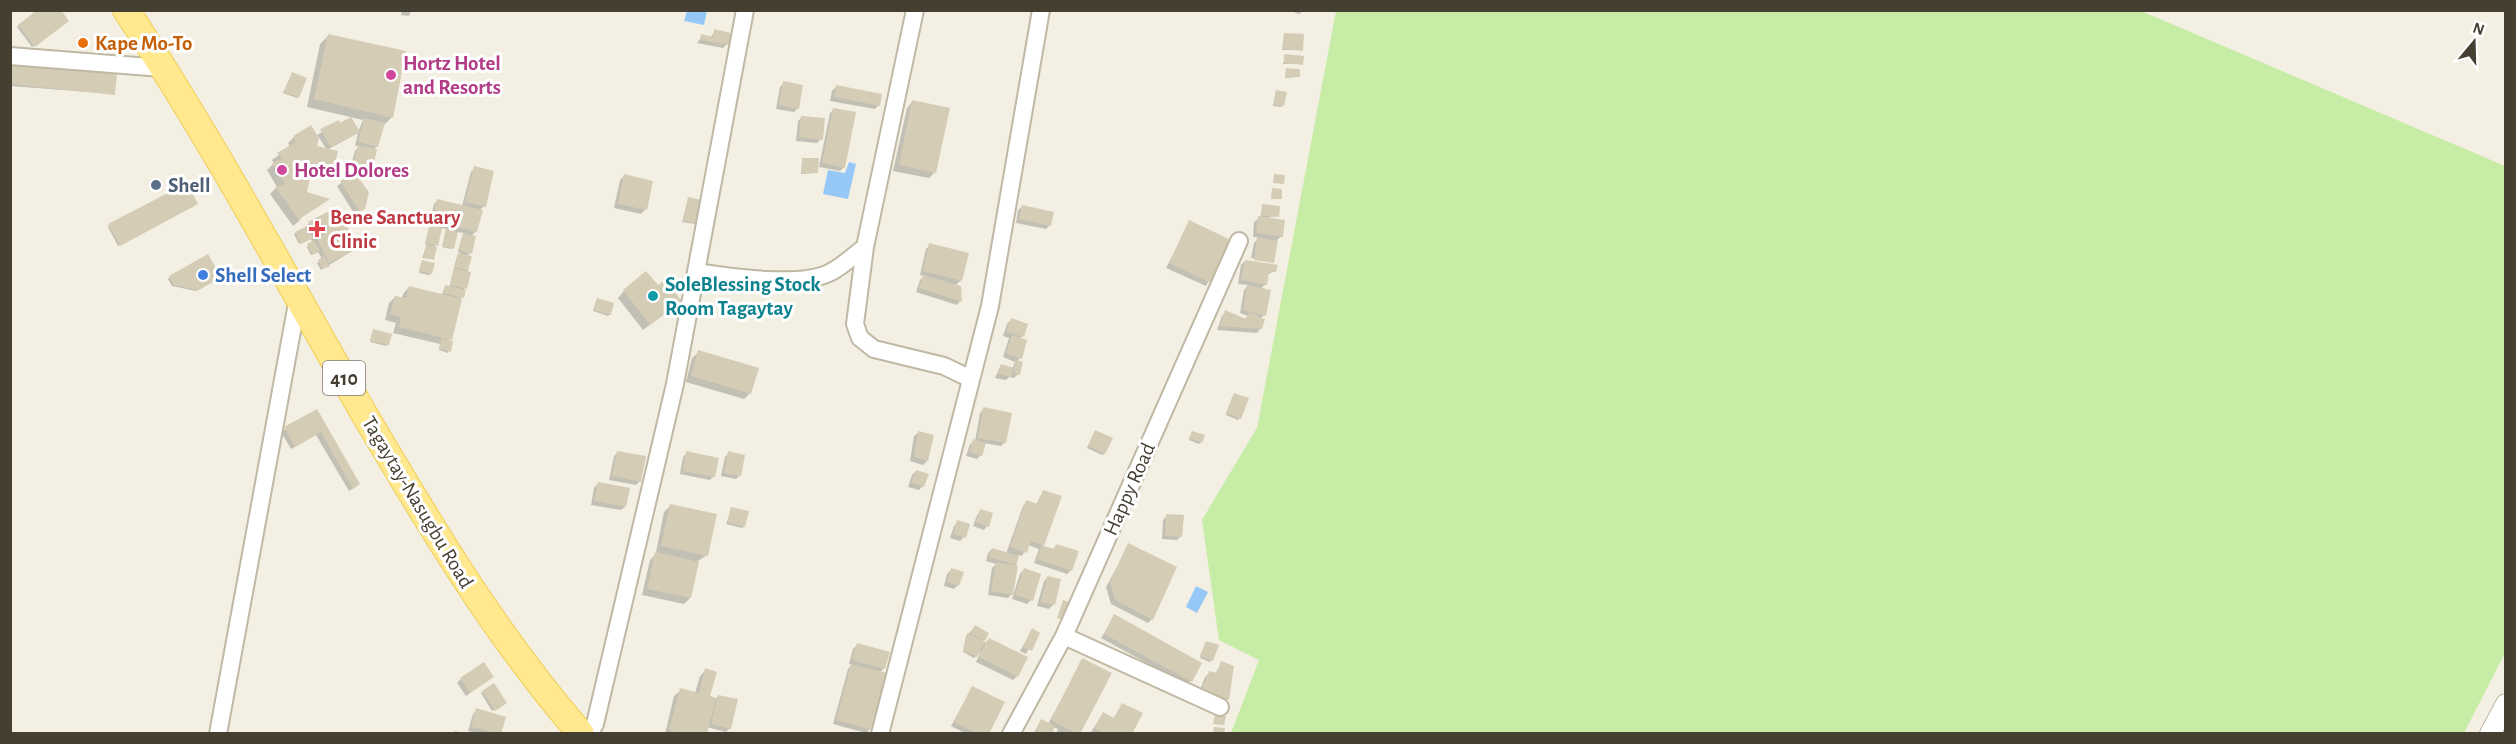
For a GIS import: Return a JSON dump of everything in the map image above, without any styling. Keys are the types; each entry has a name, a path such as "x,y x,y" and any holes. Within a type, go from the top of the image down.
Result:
{"main road":[{"name":"Tagaytay-Nasugbu Road","path":"126,10 298,298 417,504 469,587 526,667 581,734"}],"street":[{"path":"589,734 595,724 675,384 745,10"},
{"path":"915,10 865,247 855,324 860,338 874,349 944,366 971,379"},
{"path":"880,734 990,306 1041,10"},
{"path":"10,56 162,68"},
{"name":"Happy Road","path":"1011,734 1064,636 1239,241"},
{"path":"697,272 740,278 814,278 831,272 865,247"},
{"path":"218,734 298,298"},
{"path":"1064,636 1220,708"},
{"path":"2490,734 2505,704"}],"green space":[{"path":"1336,11 2141,11 2505,166 2505,653 2464,733 1231,733 1259,660 1219,640 1202,520 1257,428"}],"water":[{"path":"687,11 707,11 704,25 684,21"},
{"path":"849,162 856,164 848,199 823,194 828,170 845,173"},
{"path":"1196,586 1208,592 1197,613 1186,607"}],"building":[{"path":"37,10 61,10 69,21 35,47 18,25"},
{"path":"714,29 731,33 729,45 700,40 701,34 713,37"},
{"path":"1284,33 1304,34 1303,51 1283,49"},
{"path":"328,34 406,51 393,118 314,99"},
{"path":"1284,54 1304,56 1303,65 1284,63"},
{"path":"10,62 117,72 115,95 10,84"},
{"path":"1286,68 1300,69 1300,77 1286,77"},
{"path":"292,72 307,78 299,98 284,92"},
{"path":"783,81 803,85 799,109 779,105"},
{"path":"836,85 882,94 880,106 834,97"},
{"path":"1276,90 1287,92 1284,106 1274,105"},
{"path":"912,100 950,108 936,173 899,165"},
{"path":"833,108 856,112 845,168 822,163"},
{"path":"801,116 825,118 823,140 799,137"},
{"path":"351,117 360,132 331,147 320,129"},
{"path":"364,118 385,123 378,147 358,142"},
{"path":"311,125 319,138 317,146 338,151 332,176 312,169 307,192 330,199 301,218 300,221 275,187 285,184 272,163 282,159 277,153 296,142 293,136"},
{"path":"358,145 377,149 372,173 352,168"},
{"path":"802,158 819,158 818,173 802,173"},
{"path":"474,166 494,171 486,207 465,202"},
{"path":"354,172 369,192 365,209 360,212 340,181"},
{"path":"624,174 653,181 647,210 618,204"},
{"path":"1274,174 1285,175 1284,184 1273,183"},
{"path":"187,183 198,204 120,246 108,224"},
{"path":"1272,188 1282,189 1282,199 1271,199"},
{"path":"688,197 702,200 698,224 683,221"},
{"path":"437,199 483,210 477,232 432,221"},
{"path":"1262,204 1280,206 1279,217 1261,215"},
{"path":"1022,205 1054,212 1051,226 1019,219"},
{"path":"337,207 358,248 329,263 308,222"},
{"path":"1258,216 1285,220 1283,237 1256,233"},
{"path":"1189,220 1231,240 1211,283 1169,263"},
{"path":"430,225 442,228 438,246 425,243"},
{"path":"307,226 313,238 301,244 295,232"},
{"path":"446,228 458,232 454,249 442,246"},
{"path":"463,233 476,236 472,254 458,250"},
{"path":"1257,237 1278,241 1274,263 1254,260"},
{"path":"314,240 320,251 313,255 307,244"},
{"path":"929,243 969,253 962,281 923,271"},
{"path":"426,245 437,247 434,260 423,257"},
{"path":"458,253 472,256 468,270 455,267"},
{"path":"208,254 221,277 199,290 174,285 169,276"},
{"path":"324,256 330,266 323,269 318,260"},
{"path":"422,260 435,263 432,274 419,271"},
{"path":"1245,260 1278,265 1276,272 1269,271 1267,285 1241,280"},
{"path":"454,268 471,272 467,289 450,285"},
{"name":"SoleBlessing Stock Room Tagaytay","path":"646,271 658,285 666,279 682,302 650,325 623,290"},
{"path":"923,275 961,286 962,302 919,288"},
{"path":"445,285 466,290 464,298 443,293"},
{"path":"1247,285 1271,290 1266,316 1243,310"},
{"path":"409,286 462,299 452,340 399,327 401,317 390,314 395,296 406,298"},
{"path":"597,298 614,303 611,315 593,310"},
{"path":"1225,310 1246,319 1249,312 1265,319 1262,329 1220,326"},
{"path":"1011,318 1028,324 1024,337 1006,332"},
{"path":"373,329 392,334 389,345 370,341"},
{"path":"1012,335 1027,340 1022,359 1006,353"},
{"path":"442,338 453,341 451,352 439,349"},
{"path":"698,350 759,368 751,394 691,376"},
{"path":"1015,359 1023,362 1020,375 1014,374"},
{"path":"1001,364 1014,368 1011,377 998,374"},
{"path":"1234,393 1249,398 1241,419 1226,413"},
{"path":"983,407 1012,413 1006,443 978,438"},
{"path":"317,409 360,484 353,489 321,432 295,447 284,427"},
{"path":"1095,430 1113,438 1105,454 1088,446"},
{"path":"918,431 934,435 928,461 914,457"},
{"path":"1192,431 1205,435 1202,443 1189,438"},
{"path":"973,439 986,443 982,456 969,452"},
{"path":"617,451 646,456 641,482 612,476"},
{"path":"686,451 719,458 715,477 683,471"},
{"path":"728,451 745,455 741,476 724,473"},
{"path":"916,470 929,474 924,487 911,483"},
{"path":"598,482 630,488 626,507 594,501"},
{"path":"1043,490 1062,496 1044,546 1054,549 1056,544 1079,551 1072,571 1037,559 1042,545 1031,541 1027,553 1010,547 1026,500 1038,504"},
{"path":"670,504 717,514 708,556 661,546"},
{"path":"731,507 749,511 745,527 727,522"},
{"path":"980,509 993,513 989,527 976,522"},
{"path":"1166,514 1184,515 1182,537 1165,536"},
{"path":"957,520 970,524 966,538 953,534"},
{"path":"1128,543 1177,567 1153,620 1115,600 1110,582"},
{"path":"992,548 1019,556 1016,565 989,557"},
{"path":"655,552 699,562 691,598 647,589"},
{"path":"996,562 1018,566 1013,595 991,591"},
{"path":"951,568 964,572 959,586 947,582"},
{"path":"1024,568 1041,574 1033,601 1015,595"},
{"path":"1047,576 1061,579 1055,605 1041,602"},
{"path":"1063,600 1074,604 1068,622 1057,618"},
{"path":"1114,614 1202,663 1192,682 1104,634"},
{"path":"975,625 989,633 985,641 970,633"},
{"path":"1032,628 1040,633 1032,651 1023,647"},
{"path":"967,633 985,642 977,657 964,651"},
{"path":"989,638 1028,657 1018,677 979,657 986,642 990,643 987,642"},
{"path":"1206,641 1219,645 1213,661 1200,656"},
{"path":"857,643 890,652 885,669 852,660"},
{"path":"1082,658 1112,673 1080,734 1077,734 1051,720"},
{"path":"1221,661 1234,666 1229,700 1202,689 1209,671 1217,673"},
{"path":"484,662 494,677 470,693 460,678"},
{"path":"851,664 887,673 872,730 836,720"},
{"path":"705,668 717,672 710,696 716,698 707,734 683,734 669,730 680,688 699,693"},
{"path":"494,683 507,703 495,711 482,691"},
{"path":"972,686 1005,702 989,734 978,734 954,722"},
{"path":"718,695 738,699 731,729 711,724"},
{"path":"1122,703 1143,713 1132,734 1105,734 1094,728 1103,712 1114,718"},
{"path":"476,708 506,717 501,734 471,727"},
{"path":"1215,714 1226,716 1224,725 1213,724"},
{"path":"1041,719 1055,726 1052,734 1034,734"},
{"path":"1214,727 1225,728 1224,734 1213,734"}],"place":[{"name":"Kape Mo-To","path":"83,43"},
{"name":"Hortz Hotel and Resorts","path":"391,75"},
{"name":"Hotel Dolores","path":"282,170"},
{"name":"Shell","path":"156,185"},
{"name":"Bene Sanctuary Clinic","path":"317,229"},
{"name":"Shell Select","path":"203,275"},
{"name":"SoleBlessing Stock Room Tagaytay","path":"653,296"}]}
